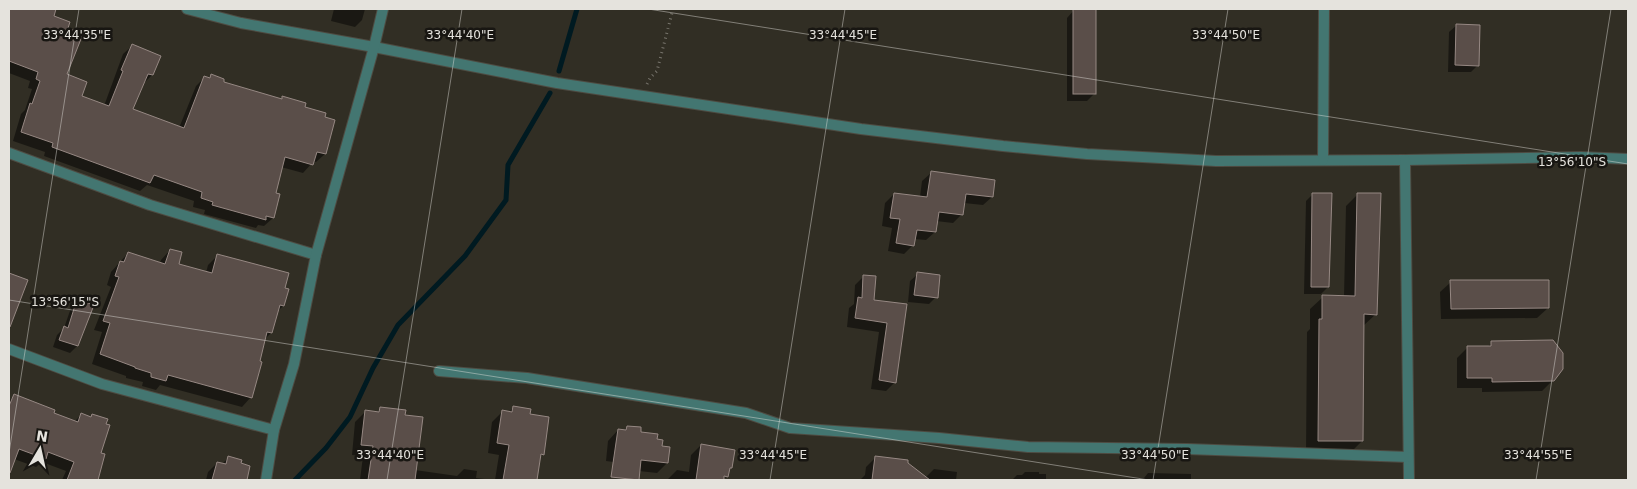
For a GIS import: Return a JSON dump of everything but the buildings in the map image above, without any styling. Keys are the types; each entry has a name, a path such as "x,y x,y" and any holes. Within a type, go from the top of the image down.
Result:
{"street":[{"path":"187,9 241,23 557,83 862,129 1022,148 1160,159 1216,161 1405,160 1581,156 1628,159"},
{"path":"266,480 274,430 294,364 316,256 383,9"},
{"path":"1323,160 1324,9"},
{"path":"9,153 150,205 316,256"},
{"path":"1405,160 1409,480"},
{"path":"9,349 102,384 274,430"},
{"path":"439,371 526,378 746,413 790,428 939,438 1028,447 1187,449 1408,457"}],"path":[{"path":"642,96 650,78 657,71 674,9"}],"waterway":[{"path":"559,71 577,9"},
{"path":"295,480 326,448 350,417 373,368 398,325 465,256 506,200 508,165 550,93"}]}
